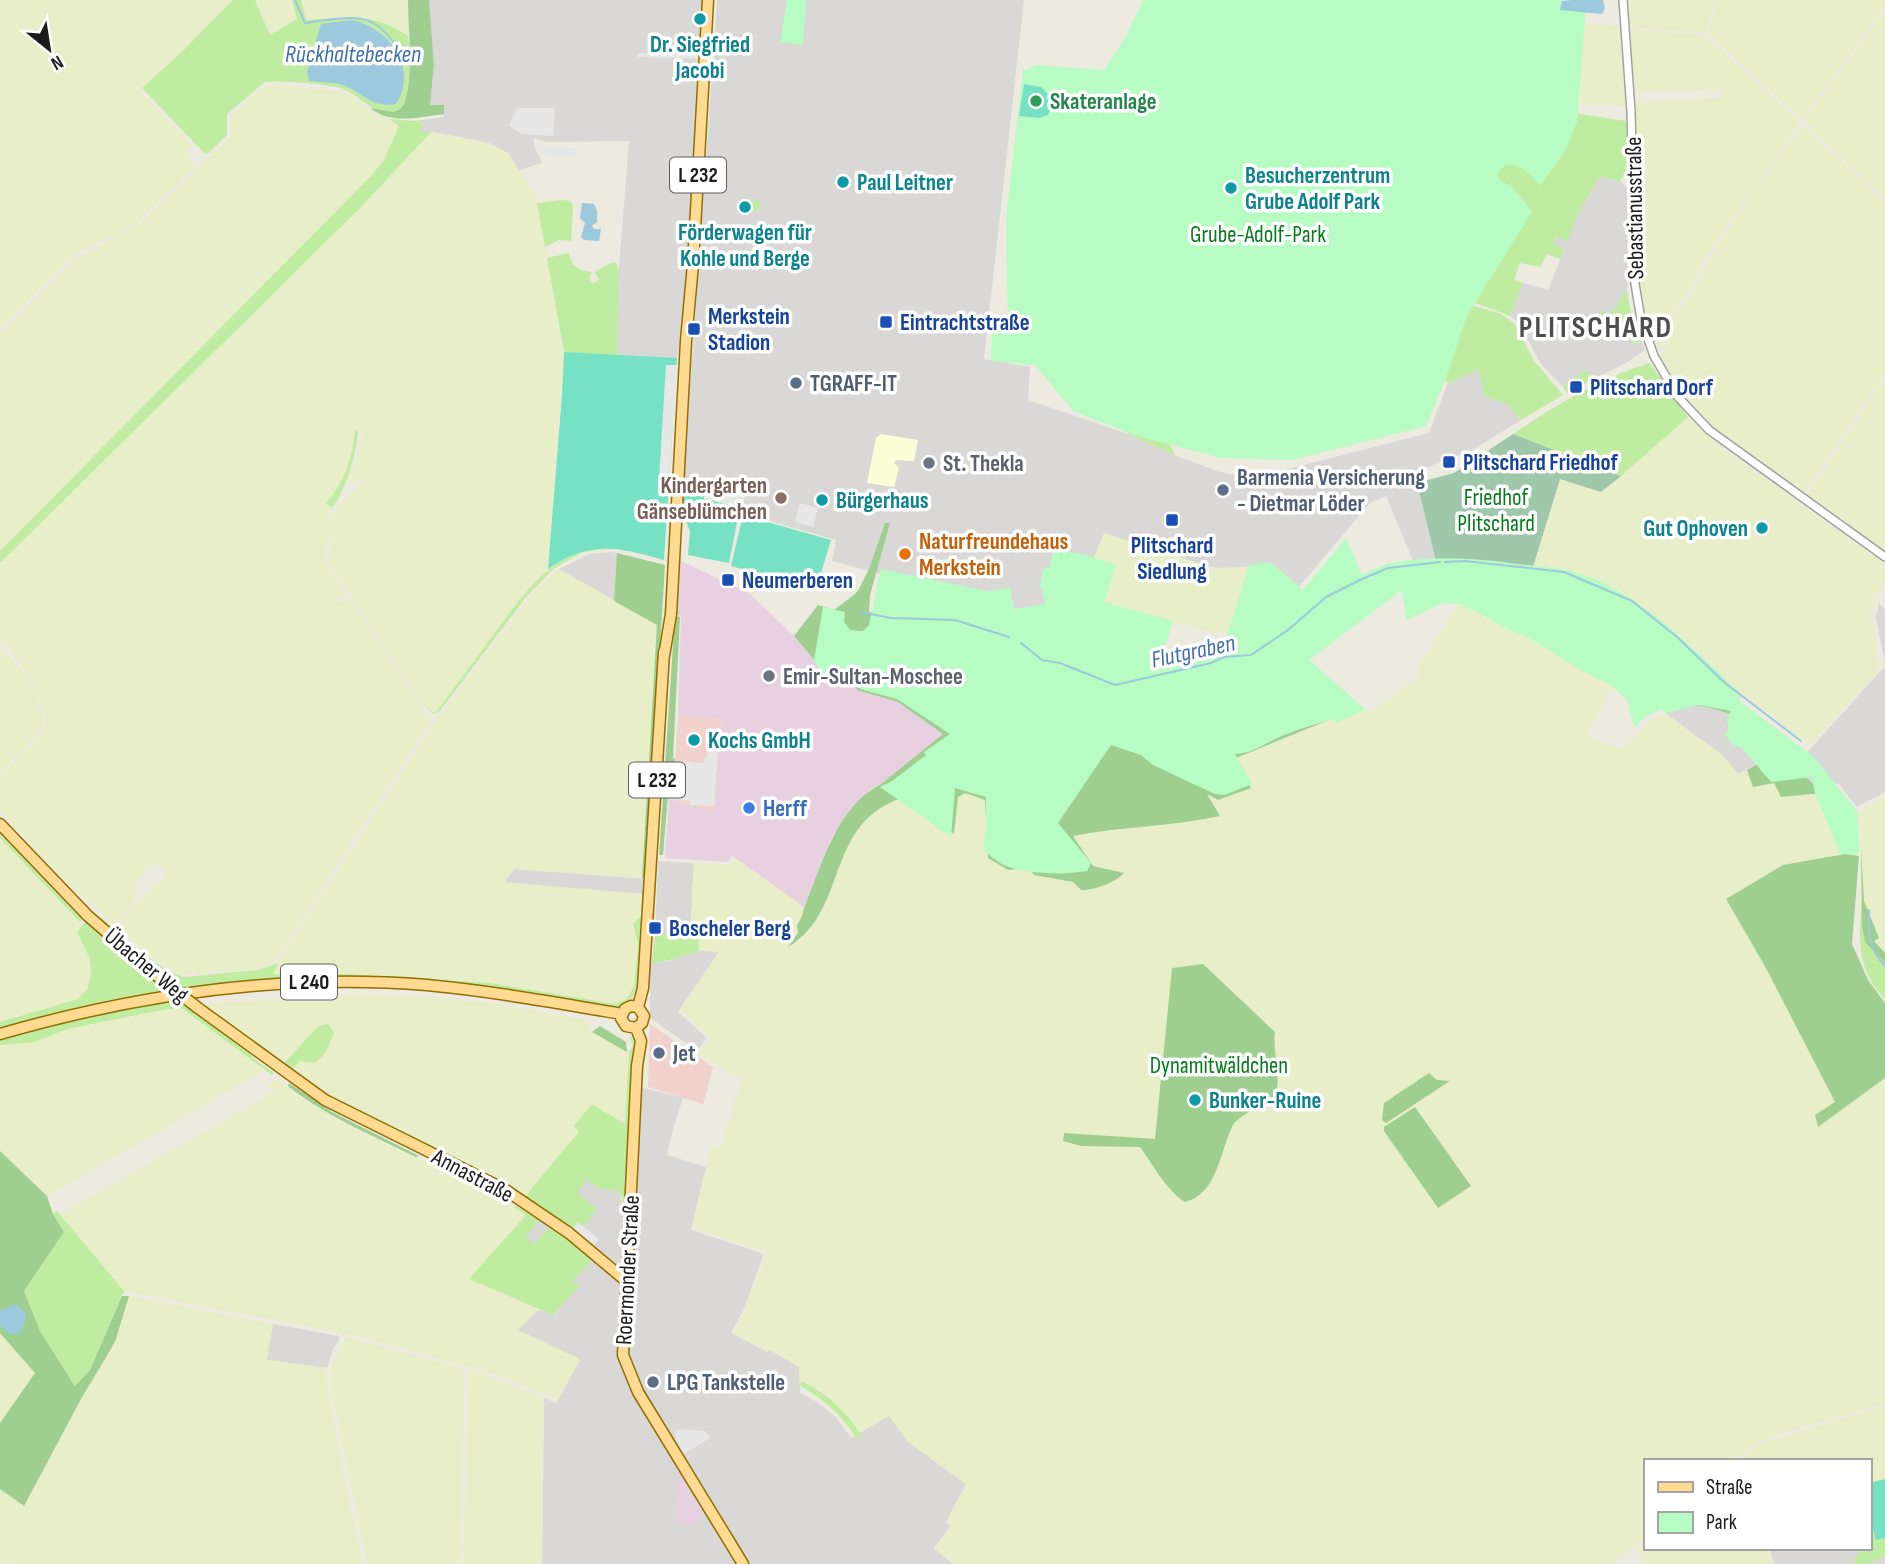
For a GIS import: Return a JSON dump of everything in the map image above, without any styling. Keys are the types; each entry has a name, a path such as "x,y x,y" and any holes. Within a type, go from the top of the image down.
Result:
{"main road":[{"name":"L 232","path":"638,1007 643,988 664,656 671,614 708,0"},
{"name":"Übacher Weg","path":"0,824 88,916 162,980 309,1089"},
{"name":"L 240","path":"0,1034 100,1007 142,999 279,983 347,982 438,986 622,1014"},
{"path":"628,1007 638,1007 644,1019 636,1028 626,1026 622,1021 622,1014 628,1007"},
{"name":"Roermonder Straße","path":"636,1028 641,1041 637,1066 622,1348 631,1379 743,1564"},
{"name":"Annastraße","path":"309,1089 341,1109 504,1189 569,1233 625,1280"}],"street":[{"name":"Sebastianusstraße","path":"1623,0 1631,111 1635,284 1641,319 1654,356 1678,397 1709,430 1885,557"}],"shaded area":[{"path":"429,0 704,0 683,327 677,358 617,356 619,268 629,141 548,142 534,138 534,146 542,163 519,170 508,153 489,143 421,132 423,120 444,117 444,106 430,105 434,65"},
{"path":"717,0 1024,0 984,359 1030,367 1028,400 1128,434 1220,472 1252,478 1429,433 1448,382 1451,383 1479,368 1484,396 1507,404 1521,420 1471,451 1414,472 1436,561 1414,563 1386,496 1370,503 1297,589 1268,564 1222,569 1189,561 1093,559 1049,607 1013,609 832,561 836,540 742,513 745,495 706,485 704,496 683,495"},
{"path":"637,53 699,54 698,59 637,57"},
{"path":"517,108 555,108 553,136 522,134 509,126"},
{"path":"535,143 548,147 577,149 574,157 550,155 540,153"},
{"path":"1599,177 1620,181 1628,189 1627,290 1601,329 1607,324 1634,343 1637,344 1641,339 1645,350 1592,380 1586,370 1563,387 1541,364 1518,322 1510,316 1523,283 1548,290 1564,250 1553,243 1556,237 1568,240 1578,214"},
{"path":"666,365 677,365 669,480 659,480"},
{"path":"881,434 918,440 914,461 896,460 894,463 899,468 894,487 867,483 876,438"},
{"path":"707,486 744,496 742,506 705,498"},
{"path":"800,503 818,508 813,527 795,522"},
{"path":"617,553 614,601 559,569 590,554"},
{"path":"679,560 750,594 794,636 815,661 854,682 858,690 898,702 944,734 881,784 870,789 833,835 804,907 732,856 728,862 665,858 669,799 715,813 721,719 678,715 681,616 675,615"},
{"path":"1879,603 1885,610 1885,665 1876,617"},
{"path":"1885,666 1885,792 1857,807 1838,783 1822,793 1795,766"},
{"path":"1698,705 1736,715 1766,759 1738,774 1722,755 1665,713"},
{"path":"678,715 721,719 715,813 673,800"},
{"path":"709,735 719,736 714,806 690,805 690,801 675,800 677,761 704,763"},
{"path":"658,861 694,863 690,936 655,934"},
{"path":"514,869 646,879 645,894 504,883"},
{"path":"699,951 720,951 678,1012 707,1038 697,1051 650,1018 650,963 670,961"},
{"path":"650,1024 713,1067 703,1104 648,1087"},
{"path":"640,1087 683,1098 667,1155 706,1167 691,1230 764,1254 743,1311 731,1333 768,1352 770,1350 799,1367 800,1393 836,1417 851,1438 889,1415 907,1441 966,1484 946,1522 951,1526 934,1548 953,1564 542,1564 544,1398 556,1403 580,1360 517,1330 538,1310 554,1315 579,1285 573,1281 594,1258 576,1236 578,1193 585,1179 602,1189 619,1191 622,1204 631,1206"},
{"path":"539,1220 550,1226 534,1244 525,1237"},
{"path":"578,1222 599,1239 593,1247 571,1230"},
{"path":"273,1324 339,1336 327,1368 266,1360"},
{"path":"676,1429 705,1431 710,1438 684,1454 675,1438"},
{"path":"679,1473 704,1516 694,1522 695,1524 675,1523"},
{"path":"1885,1479 1885,1564 1775,1564 1769,1550 1871,1550 1871,1482"}],"green space":[{"path":"0,0 233,0 140,90 193,146 186,154 197,165 133,226 83,250 66,262 0,329"},
{"path":"233,0 255,0 270,35 297,19 292,0 301,0 306,20 371,20 395,28 408,36 409,71 403,106 387,113 341,88 265,82 227,114 227,135 205,154 142,88"},
{"path":"255,0 292,0 297,19 270,35"},
{"path":"301,0 408,0 408,36 396,28 363,17 305,20"},
{"path":"408,0 429,0 434,65 430,105 444,105 444,114 396,118 387,117 370,108 393,112 404,103 410,64"},
{"path":"787,0 806,0 803,45 780,42"},
{"name":"Grube-Adolf-Park","path":"1143,0 1562,0 1569,7 1586,7 1577,122 1566,149 1540,186 1525,170 1513,165 1502,168 1497,175 1502,182 1511,185 1532,212 1467,316 1426,426 1291,460 1222,458 1137,436 1073,411 1035,365 991,361 993,314 1008,318 1006,219 1023,69 1027,70 1035,65 1104,70 1125,38"},
{"path":"1626,0 1716,0 1705,33 1627,26"},
{"path":"1718,0 1885,0 1885,5 1802,120 1708,33"},
{"path":"1885,10 1885,199 1804,122"},
{"path":"1530,20 1619,26 1626,107 1524,97"},
{"path":"1628,29 1706,36 1800,122 1705,258 1692,286 1665,321 1663,346 1657,351 1644,322 1638,294 1634,102 1725,98 1722,90 1633,92"},
{"name":"Skateranlage","path":"1024,84 1041,87 1050,96 1052,106 1048,115 1039,118 1019,116"},
{"path":"278,85 343,92 376,116 389,119 399,126 384,160 230,321 0,551 0,335 74,260 140,224 231,136 230,118 262,87"},
{"path":"1523,105 1626,121 1628,169 1620,181 1599,177 1578,214 1568,241 1555,237 1554,243 1564,250 1560,259 1547,254 1540,267 1520,263 1514,280 1523,283 1510,316 1460,297 1446,161"},
{"path":"389,119 423,120 421,132 431,132 359,209 0,563 0,551 372,175 384,160 399,126"},
{"path":"1803,125 1885,203 1885,373 1803,495 1704,422 1675,388 1659,356 1667,348 1668,325 1692,294 1710,258 1762,179"},
{"path":"431,132 489,143 508,153 536,197 564,357 548,569 529,586 433,713 422,703 328,560 334,536 331,534 325,549 326,563 347,593 331,603 351,599 431,722 274,962 256,969 180,974 160,963 115,927 155,884 163,879 163,867 158,864 151,866 136,882 137,892 133,904 118,921 109,922 96,905 87,902 68,884 0,811 0,776 42,735 47,723 35,681 0,638 0,563 359,209","holes":["363,430 347,484 366,480 340,503 331,519 327,518 332,508 326,503 342,485 353,450 355,431"]},
{"path":"740,199 760,201 761,210 740,210"},
{"path":"570,201 573,205 571,241 559,240 545,247 537,203"},
{"path":"569,253 577,267 592,272 589,278 592,283 599,279 594,272 610,263 615,262 619,270 617,356 564,352 547,258"},
{"path":"1627,290 1631,313 1641,339 1637,344 1607,325 1602,330 1595,323 1604,310 1611,314"},
{"path":"1469,307 1499,313 1514,323 1534,361 1563,395 1521,420 1507,404 1484,396 1479,369 1450,383 1444,380"},
{"path":"564,352 677,358 664,560 618,549 591,550 563,560 548,569"},
{"path":"1650,363 1688,417 1621,476 1513,434 1579,393"},
{"path":"1586,369 1592,380 1567,393 1563,387"},
{"path":"1885,378 1885,554 1806,497"},
{"path":"1133,409 1162,430 1176,456 1128,434"},
{"path":"1688,417 1717,442 1716,444 1885,564 1885,582 1875,599 1871,616 1879,670 1812,743 1808,744 1726,681 1675,631 1625,594 1576,574 1533,567 1560,479 1602,492"},
{"path":"355,430 358,430 357,439 350,471 332,508 326,503 346,470"},
{"name":"Friedhof Plitschard","path":"1513,434 1621,476 1601,492 1560,479 1533,567 1436,561 1416,479 1424,481 1454,473"},
{"path":"683,495 704,496 704,499 740,507 729,563 688,555 690,531 682,512"},
{"path":"743,515 831,540 816,589 731,566"},
{"path":"885,523 890,523 870,595 869,612 891,616 1111,742 1329,720 1236,758 1251,788 1218,800 1207,794 1220,816 1073,836 1093,866 1124,873 1110,883 1092,889 1081,890 1073,882 1034,875 1029,868 1008,870 988,858 985,800 965,793 958,797 954,834 927,815 908,796 881,808 862,825 849,845 821,911 808,931 788,947 798,933 797,925 834,835 843,820 866,794 943,734 898,702 857,690 854,682 815,661 794,636 818,605 834,610 855,594 869,569"},
{"path":"1104,533 1214,568 1248,567 1229,635 1171,622 1103,602 1093,559"},
{"path":"1346,538 1362,575 1388,564 1410,560 1477,559 1571,571 1618,591 1685,641 1742,695 1738,700 1813,756 1857,811 1860,852 1840,854 1815,793 1812,777 1771,782 1742,748 1731,744 1725,733 1729,731 1727,719 1731,711 1699,705 1667,713 1661,709 1645,717 1634,727 1627,700 1612,686 1529,638 1458,604 1443,603 1406,620 1402,590 1309,660 1365,709 1336,723 1332,719 1284,735 1252,751 1235,754 1252,784 1225,795 1215,794 1153,765 1141,755 1111,745 1058,823 1091,863 1087,871 1043,873 1020,870 1000,863 983,849 986,797 955,788 951,837 880,787 892,781 926,755 924,752 950,734 897,699 823,675 814,660 823,607 845,612 844,622 850,630 863,631 869,625 881,569 987,591 1010,588 1014,609 1046,604 1040,585 1044,568 1049,568 1054,549 1086,555 1116,565 1104,602 1173,621 1158,669 1222,651 1249,565 1270,562 1303,590"},
{"path":"582,552 553,569 527,596 439,712 433,714 422,703 433,713 437,711 524,594 549,569"},
{"path":"617,553 665,565 646,879 642,878 657,625 614,601"},
{"path":"559,569 657,624 642,878 514,869 504,882 642,894 641,917 633,924 638,944 631,994 624,1001 615,1004 491,983 448,979 272,974 437,719 537,588"},
{"path":"1459,604 1480,611 1612,687 1586,737 1624,749 1650,721 1665,713 1722,755 1738,774 1747,770 1753,787 1774,783 1835,785 1859,815 1859,856 1845,854 1783,865 1726,899 1766,968 1835,1102 1818,1126 1885,1078 1885,1403 1773,1436 1755,1444 1737,1459 1644,1459 1644,1539 1612,1564 953,1564 934,1548 953,1523 948,1519 966,1484 907,1441 889,1416 860,1433 846,1413 819,1389 801,1381 799,1367 770,1350 768,1352 733,1334 767,1252 692,1227 711,1147 721,1149 742,1078 727,1072 699,1053 711,1038 679,1010 719,952 699,951 698,936 690,936 694,863 729,865 735,858 804,907 805,912 797,932 788,947 822,914 852,836 876,810 907,796 954,833 958,797 965,793 985,800 988,859 1029,868 1034,875 1073,882 1081,890 1093,866 1059,815 1208,794 1219,800 1251,788 1236,758 1362,708 1371,711 1418,678 1417,668"},
{"path":"675,616 680,617 673,797 668,795 663,855 659,855"},
{"path":"0,647 33,682 44,724 37,736 0,772"},
{"path":"1712,694 1736,700 1805,753 1795,766 1822,793 1781,797 1774,783 1753,787 1747,770 1766,759 1754,740 1764,730 1718,710 1701,706 1680,706"},
{"path":"1885,796 1885,953 1874,941 1879,937 1864,901 1861,847 1862,810"},
{"path":"0,834 83,918 80,922 0,838"},
{"path":"0,838 82,925 77,932 89,957 91,971 88,987 78,999 0,1022"},
{"path":"1861,847 1864,901 1879,938 1874,941 1885,953 1885,963 1865,942 1862,926"},
{"path":"1845,854 1859,856 1852,944 1868,980 1885,1003 1885,1078 1818,1127 1815,1115 1835,1102 1766,968 1726,899 1783,865"},
{"path":"642,894 645,894 639,980 632,998 615,1009 554,998 283,979 180,989 144,962 93,914 100,917 132,946 164,968 183,977 258,970 278,963 273,974 347,974 491,983 615,1004 627,999 634,986 638,944 633,924 641,916"},
{"path":"1862,896 1865,942 1885,963 1885,999 1868,975 1861,951"},
{"path":"86,921 168,991 164,992 175,997 248,1050 253,1058 274,1073 272,1075 183,1009 167,1009 67,1029 35,1042 0,1045 0,1022 78,999 88,988 91,971 89,957 77,932"},
{"path":"655,934 698,935 699,951 652,963"},
{"name":"Dynamitwäldchen","path":"1203,964 1275,1032 1278,1084 1274,1096 1233,1125 1211,1181 1205,1190 1185,1202 1166,1184 1140,1147 1081,1146 1063,1141 1064,1133 1155,1139 1172,968"},
{"path":"356,995 417,996 495,1004 586,1020 591,1024 589,1029 629,1052 625,1124 579,1132 526,1196 485,1172 344,1104 292,1069 300,1061 326,1052 334,1033 319,1026 285,1059 274,1059 203,1004"},
{"path":"167,1009 183,1009 265,1070 47,1196 0,1151 0,1045 35,1042 67,1029"},
{"path":"328,1024 334,1033 326,1052 315,1063 300,1061 292,1069 344,1104 336,1104 282,1065 319,1026"},
{"path":"600,1026 626,1042 627,1052 592,1032"},
{"path":"628,1033 634,1047 624,1204 619,1191 602,1189 585,1180 578,1193 597,1209 576,1236 488,1177 496,1178 526,1196 579,1132 574,1126 592,1104 625,1124 629,1052 633,1046"},
{"path":"1429,1073 1437,1080 1450,1081 1386,1123 1382,1120 1384,1103"},
{"path":"277,1078 307,1101 347,1124 473,1185 526,1215 470,1279 538,1310 518,1330 580,1359 558,1400 492,1373 357,1336 124,1291 57,1211 62,1213 275,1092 268,1084"},
{"path":"289,1083 332,1112 419,1156 416,1157 334,1116 288,1086"},
{"path":"1415,1107 1471,1186 1438,1208 1384,1131 1384,1127"},
{"path":"352,1108 363,1113 487,1173 479,1173"},
{"path":"0,1151 47,1196 53,1214 64,1232 24,1291 40,1331 75,1386 90,1370 122,1296 129,1296 115,1342 24,1506 0,1489 0,1423 35,1373 0,1333"},
{"path":"516,1206 539,1220 526,1237 534,1244 550,1226 594,1258 573,1281 580,1285 553,1315 469,1279 526,1215 513,1207"},
{"path":"57,1211 124,1291 90,1370 76,1387 40,1331 24,1291 64,1232 53,1214"},
{"path":"129,1296 273,1324 267,1360 327,1368 327,1385 363,1564 17,1564 6,1559 4,1564 0,1564 0,1489 24,1506 115,1342"},
{"path":"0,1333 35,1373 0,1423"},
{"path":"346,1337 465,1369 460,1564 367,1564 331,1389 331,1365"},
{"path":"469,1370 544,1398 542,1564 463,1564"},
{"path":"801,1381 820,1391 835,1404 862,1436 857,1439 832,1409 800,1386"},
{"path":"1885,1406 1885,1479 1871,1482 1871,1459 1741,1459 1758,1445"},
{"path":"1885,1479 1885,1538 1876,1540 1871,1521 1871,1482"},
{"path":"1871,1521 1876,1539 1885,1538 1885,1556 1868,1564 1856,1564 1854,1561 1858,1554 1856,1550 1871,1550"},
{"path":"1644,1544 1644,1550 1766,1550 1773,1564 1645,1564 1638,1549"}],"water":[{"path":"1603,0 1605,8 1602,14 1560,10 1562,1"},
{"name":"Rückhaltebecken","path":"351,20 377,31 396,51 402,63 404,77 396,104 373,102 343,85 309,81 307,72 321,24"},
{"path":"582,203 594,204 597,222 592,226 594,229 601,229 599,241 584,240 581,237 585,223 580,218"},
{"path":"15,1304 26,1313 24,1326 19,1333 10,1334 0,1326 0,1311"}],"waterway":[{"path":"295,0 305,23 342,18 371,21 402,51"},
{"name":"Flutgraben","path":"1445,562 1465,561 1564,572 1632,601 1677,637 1725,683 1801,741"},
{"name":"Flutgraben","path":"1021,643 1042,660 1060,663 1115,685 1211,663 1224,657 1251,655 1288,630 1326,597 1360,580 1388,568 1440,562"},
{"name":"Flutgraben","path":"861,612 891,618 955,620 1009,637"},
{"path":"1869,910 1871,940 1876,954 1885,966"}],"place":[{"name":"Dr. Siegfried Jacobi","path":"700,19"},
{"name":"Skateranlage","path":"1036,101"},
{"name":"Paul Leitner","path":"843,182"},
{"name":"Besucherzentrum Grube Adolf Park","path":"1231,188"},
{"name":"Förderwagen für Kohle und Berge","path":"745,207"},
{"name":"Eintrachtstraße","path":"886,322"},
{"name":"Merkstein Stadion","path":"694,329"},
{"name":"TGRAFF-IT","path":"796,383"},
{"name":"Plitschard Dorf","path":"1576,387"},
{"name":"Plitschard Friedhof","path":"1449,462"},
{"name":"St. Thekla","path":"929,463"},
{"name":"Barmenia Versicherung - Dietmar Löder","path":"1223,490"},
{"name":"Kindergarten Gänseblümchen","path":"781,498"},
{"name":"Bürgerhaus","path":"822,500"},
{"name":"Plitschard Siedlung","path":"1172,520"},
{"name":"Gut Ophoven","path":"1762,528"},
{"name":"Naturfreundehaus Merkstein","path":"905,554"},
{"name":"Neumerberen","path":"728,580"},
{"name":"Emir-Sultan-Moschee","path":"769,676"},
{"name":"Kochs GmbH","path":"694,740"},
{"name":"Herff","path":"749,808"},
{"name":"Boscheler Berg","path":"655,928"},
{"name":"Jet","path":"659,1053"},
{"name":"Bunker-Ruine","path":"1195,1100"},
{"name":"LPG Tankstelle","path":"653,1382"}],"district":[{"name":"PLITSCHARD","path":"1596,327"}]}
